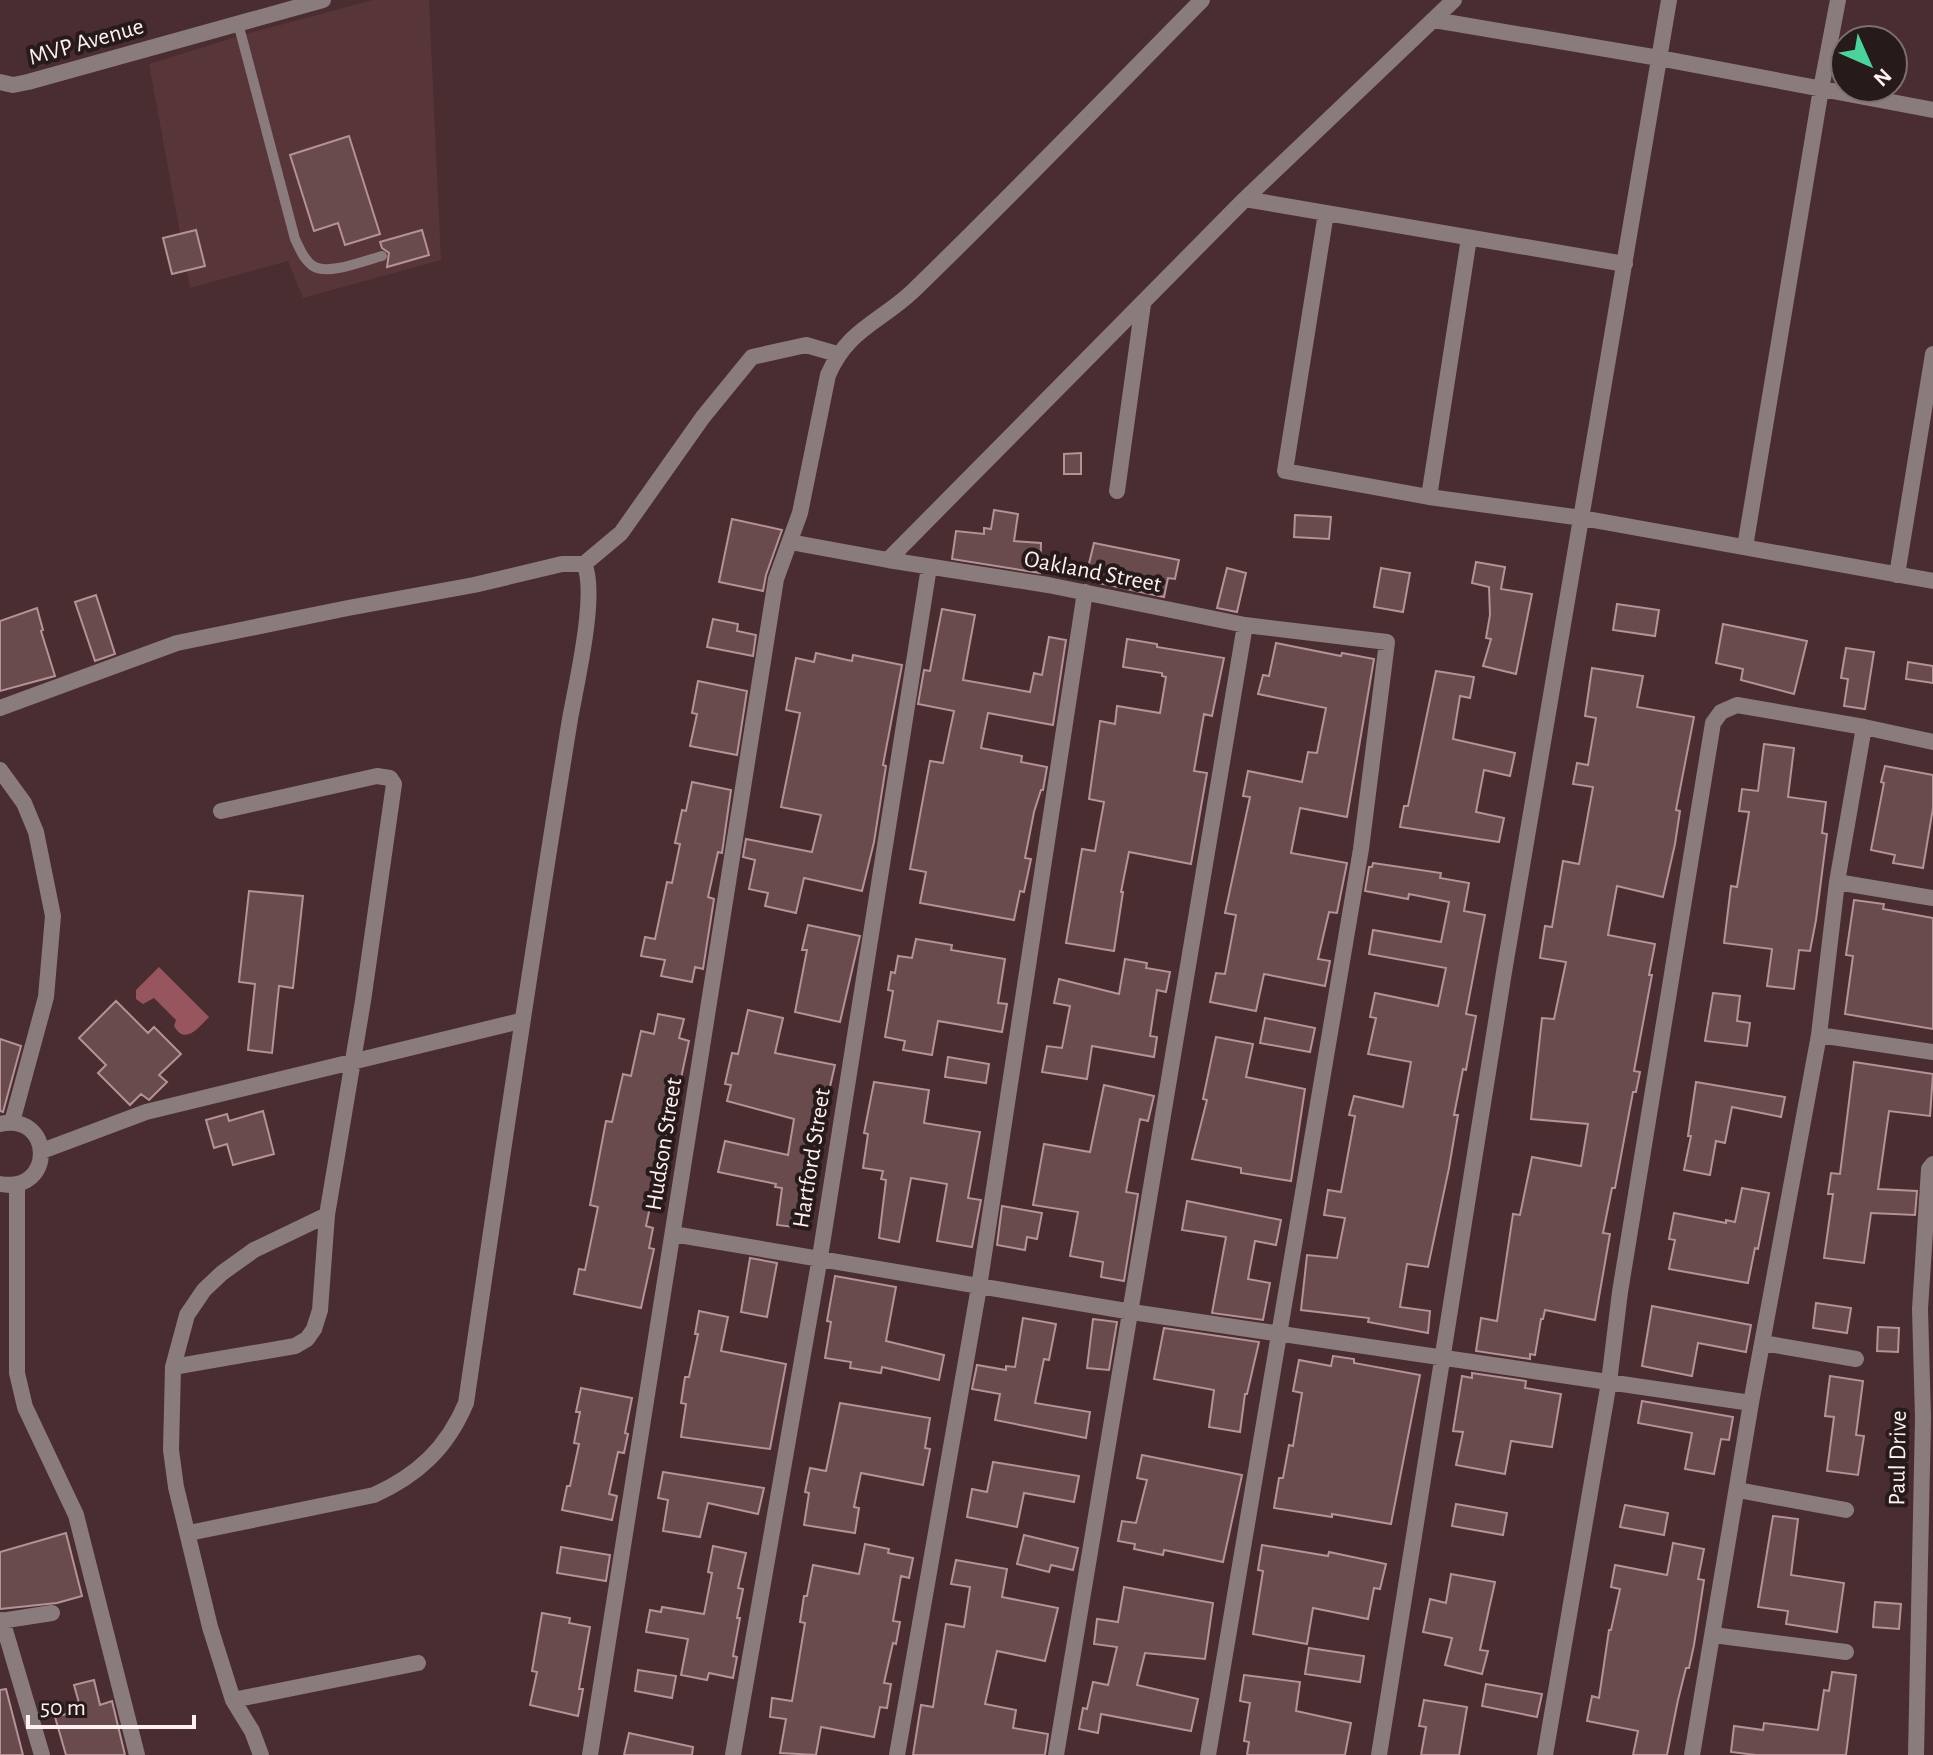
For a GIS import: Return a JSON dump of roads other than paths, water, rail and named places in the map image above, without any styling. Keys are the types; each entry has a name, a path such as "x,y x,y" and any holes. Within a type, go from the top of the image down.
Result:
{"street":[{"name":"MVP Avenue","path":"0,82 13,85 28,82 323,0"},
{"path":"0,708 177,643 474,585 562,564 584,564 621,533 703,417 752,357 806,345 837,354 851,339 910,293 1202,0"},
{"path":"888,560 1245,199 1454,0"},
{"path":"1379,1755 1504,972 1669,0"},
{"path":"1745,547 1838,0"},
{"path":"1434,20 1659,58 1933,110"},
{"path":"1245,199 1625,264"},
{"path":"1326,213 1285,471 1429,497 1582,518 1933,581"},
{"path":"1429,497 1469,238"},
{"path":"1117,491 1143,304"},
{"name":"Hudson Street","path":"590,1755 776,579 800,513 828,375 837,354"},
{"path":"1897,575 1927,424 1933,354"},
{"name":"Oakland Street","path":"790,542 1085,592 1245,625 1387,642 1361,849 1282,1332"},
{"path":"189,1533 374,1495 414,1473 446,1443 466,1403 520,1021 589,594 588,573 584,564"},
{"name":"Hartford Street","path":"733,1755 820,1257 929,567"},
{"path":"897,1755 979,1287 1085,592"},
{"path":"1056,1755 1245,625"},
{"path":"1545,1755 1609,1382 1620,1292 1713,723 1721,712 1737,705 1933,742"},
{"path":"1692,1755 1751,1403 1819,1035 1837,882 1864,727"},
{"path":"0,770 24,803 36,832 53,916 46,997 6,1123 21,1124 35,1134 42,1151 33,1176 9,1184 17,1373 25,1407 76,1515 137,1755"},
{"path":"173,1367 281,1349 307,1339 314,1329 320,1310 327,1215 394,784 390,778 377,776 221,811"},
{"path":"1837,882 1933,898"},
{"path":"42,1151 146,1112 520,1021"},
{"path":"1819,1035 1933,1052"},
{"name":"Paul Drive","path":"1916,1755 1926,1713 1926,1309 1929,1169 1933,1164"},
{"path":"261,1755 252,1731 233,1700 210,1627 176,1487 171,1450 173,1367 187,1315 204,1290 239,1259 327,1215"},
{"path":"673,1234 1132,1312 1751,1403"},
{"path":"1208,1755 1282,1332"},
{"path":"1763,1343 1856,1359"},
{"path":"1738,1490 1846,1510"},
{"path":"42,1755 1,1620 52,1613"},
{"path":"1713,1635 1846,1652"},
{"path":"233,1700 418,1663"}],"lane":[{"path":"238,23 295,239 304,256 320,269 334,269 382,256"}]}
